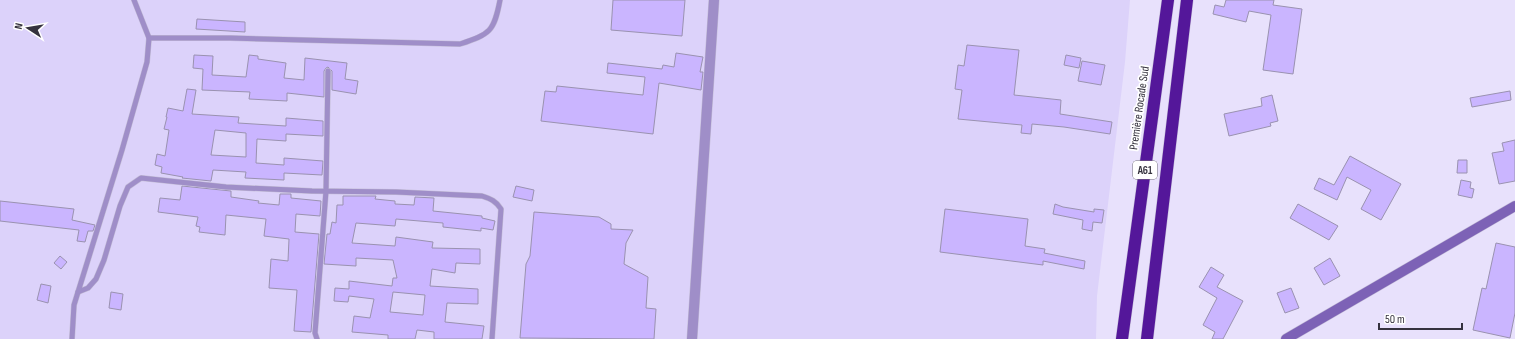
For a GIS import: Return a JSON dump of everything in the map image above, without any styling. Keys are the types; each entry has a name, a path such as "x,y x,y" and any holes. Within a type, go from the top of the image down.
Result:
{"highway":[{"name":"Première Rocade Sud","path":"1122,339 1168,0"},
{"name":"A61","path":"1148,339 1187,0"}],"main road":[{"path":"1286,339 1515,206"}],"street":[{"path":"692,339 714,0"}],"lane":[{"path":"72,339 74,305 147,62 149,38 134,0"},
{"path":"149,38 230,38 460,44 484,36 492,28 497,17 500,0"},
{"path":"317,339 315,333 326,191 328,71"},
{"path":"78,292 88,288 96,279 104,260 120,206 128,187 141,178 226,187 482,196 492,199 501,209 492,339"}],"shaded area":[{"path":"0,0 1130,0 1125,62 1097,296 1096,339 0,339"}],"building":[{"path":"613,0 685,0 682,36 611,30"},
{"path":"1226,0 1274,0 1273,5 1302,9 1293,74 1263,70 1271,15 1249,11 1246,22 1213,14 1215,5 1224,7"},
{"path":"197,19 245,22 245,32 196,29"},
{"path":"967,45 1019,50 1014,95 1061,100 1060,114 1112,122 1110,134 1032,124 1031,134 1021,133 1022,125 958,119 962,90 955,89 958,65 964,66"},
{"path":"676,53 703,57 700,72 703,72 701,90 659,83 653,134 541,121 545,91 556,92 557,86 643,95 645,77 607,73 608,63 662,69 663,65 674,67"},
{"path":"194,55 213,56 212,75 246,77 249,55 258,56 258,59 286,63 284,78 304,80 305,58 347,63 345,79 358,81 356,94 332,90 332,71 328,67 324,71 324,97 287,93 287,101 249,99 250,92 202,90 203,69 193,68"},
{"path":"1066,55 1081,58 1079,68 1064,65"},
{"path":"1082,61 1105,65 1101,85 1078,81"},
{"path":"187,89 196,90 192,114 239,117 238,123 286,126 286,118 323,121 323,136 286,134 286,141 257,139 256,163 284,165 284,158 323,161 322,175 284,173 284,180 245,178 246,172 213,170 211,181 182,178 183,177 161,173 162,167 155,165 157,154 165,156 169,130 164,129 168,108 183,111","holes":["215,130 246,133 246,157 211,155"]},
{"path":"1510,91 1511,100 1472,107 1470,98"},
{"path":"1272,95 1278,121 1270,123 1271,126 1229,136 1224,114 1262,106 1261,98"},
{"path":"1515,140 1515,181 1499,184 1492,153 1504,151 1502,143"},
{"path":"1350,156 1401,184 1381,220 1361,209 1371,190 1347,177 1337,200 1314,189 1319,178 1334,185"},
{"path":"1458,160 1467,160 1467,173 1457,173"},
{"path":"1461,180 1471,182 1470,188 1474,189 1472,198 1458,195"},
{"path":"182,186 231,191 231,197 259,201 258,203 279,205 280,194 291,194 291,198 321,201 320,216 296,214 295,232 319,234 311,332 294,331 297,290 269,288 271,259 288,261 289,239 264,236 266,219 226,215 225,235 199,232 200,227 196,226 198,217 158,212 160,198 180,200"},
{"path":"516,186 534,190 532,201 513,197"},
{"path":"343,196 376,196 375,199 395,201 395,204 414,205 415,197 434,198 433,211 482,216 482,218 495,221 493,230 481,228 481,231 443,227 443,223 396,219 395,226 356,223 352,243 395,246 396,237 433,242 432,248 480,249 480,264 456,263 455,273 432,269 430,286 478,289 478,304 447,303 445,322 484,326 482,339 434,339 434,332 417,330 415,339 388,339 388,335 352,332 354,316 370,318 374,299 349,296 348,302 334,301 335,288 349,289 349,281 392,286 393,278 397,278 393,260 356,258 356,266 324,264 327,234 330,234 332,222 336,223 337,205 343,205","holes":["393,292 425,295 423,315 390,312"]},
{"path":"0,201 74,209 72,220 95,225 93,231 88,231 85,242 77,241 79,230 0,221"},
{"path":"1055,204 1063,207 1094,212 1094,209 1104,210 1102,223 1093,222 1092,231 1082,229 1083,220 1053,214"},
{"path":"1298,204 1338,226 1329,240 1290,218"},
{"path":"945,209 1028,219 1025,246 1045,249 1044,253 1085,261 1084,269 1043,261 1043,265 940,252"},
{"path":"534,212 599,217 611,224 611,229 633,230 626,243 624,264 648,277 646,308 656,309 654,339 520,338 526,264 530,256"},
{"path":"1496,243 1515,247 1515,313 1510,338 1473,330 1482,288 1486,289"},
{"path":"60,256 67,262 61,269 54,263"},
{"path":"1330,258 1340,276 1324,285 1314,268"},
{"path":"1211,267 1224,275 1217,287 1243,301 1223,339 1212,339 1215,332 1203,325 1217,298 1199,287"},
{"path":"41,284 51,286 48,303 37,300"},
{"path":"1291,288 1299,308 1285,313 1277,293"},
{"path":"111,292 123,294 121,310 109,308"}]}
